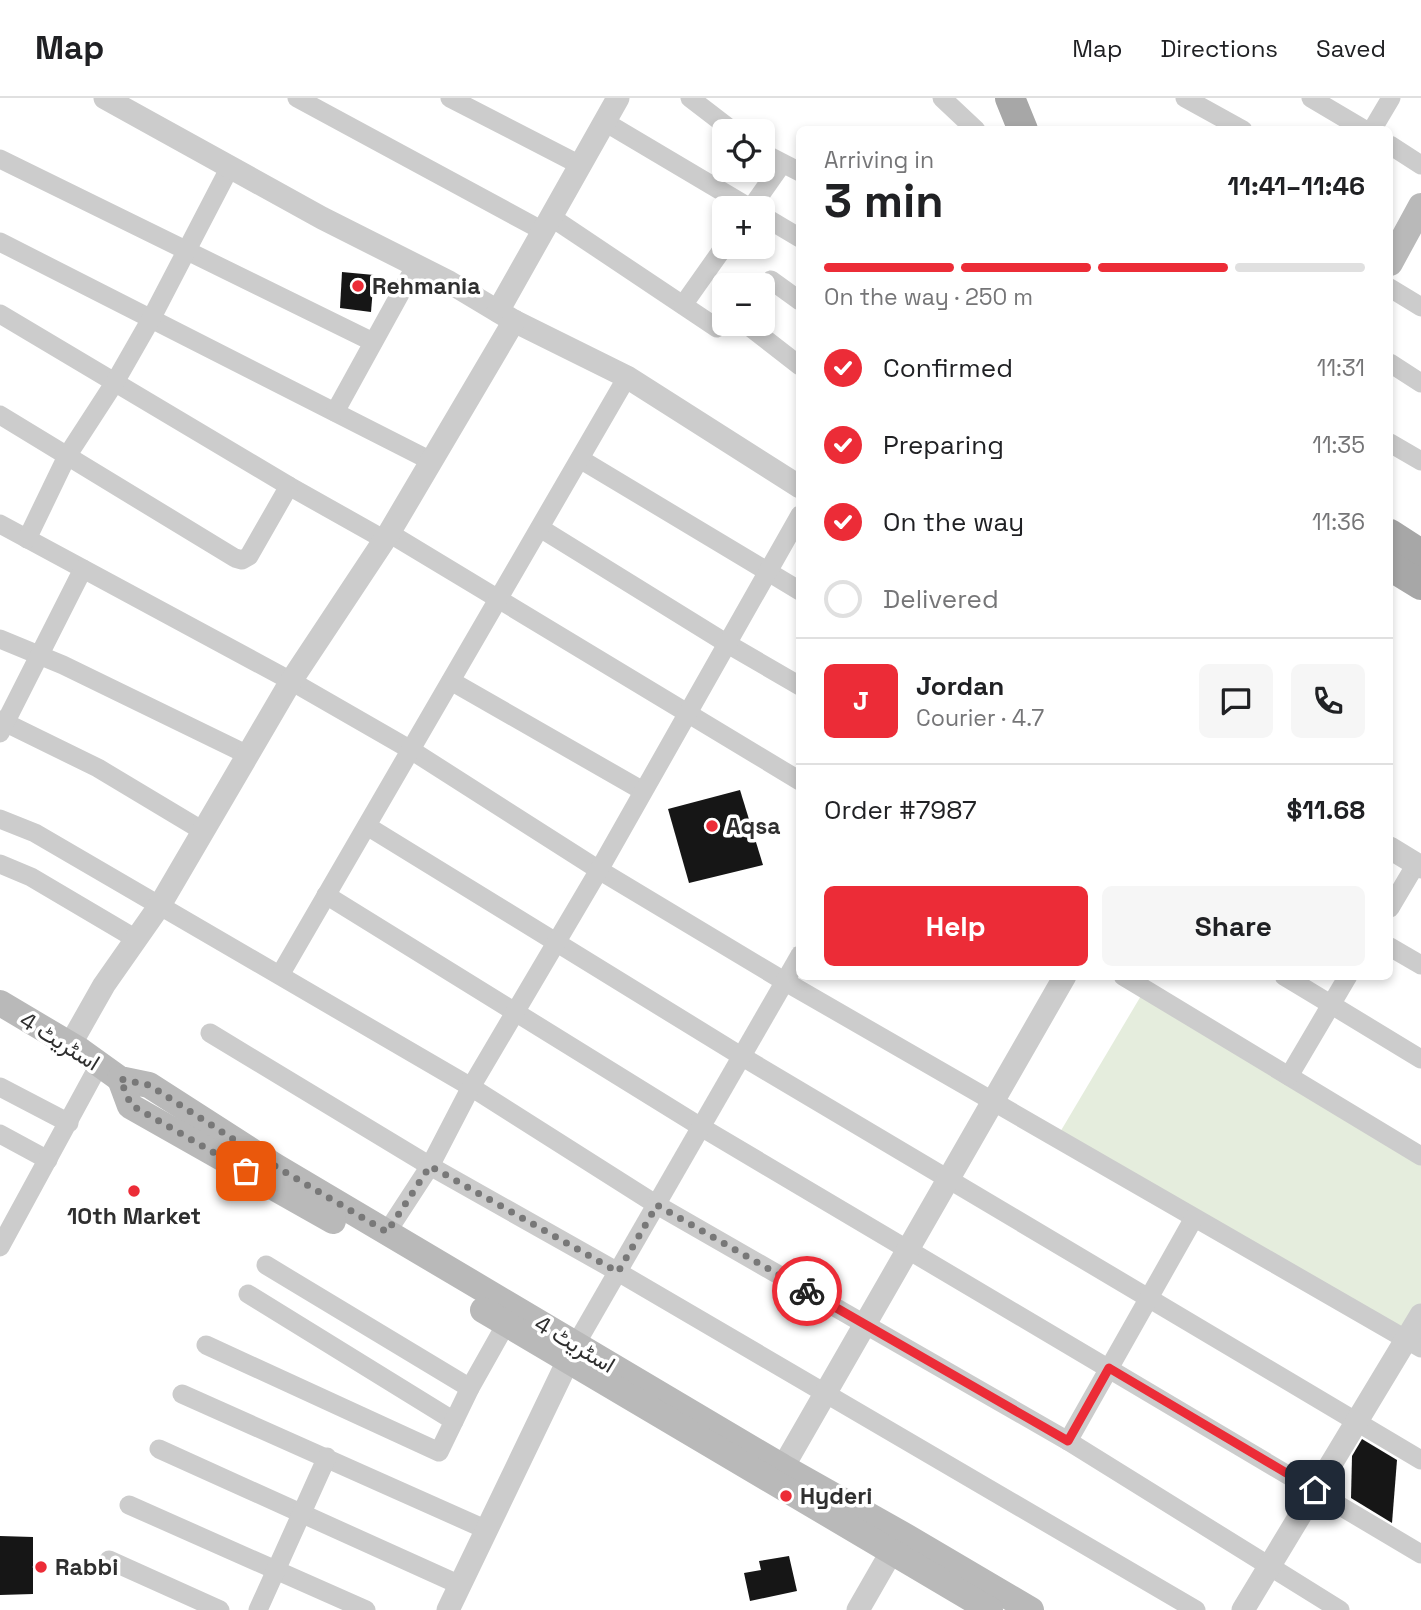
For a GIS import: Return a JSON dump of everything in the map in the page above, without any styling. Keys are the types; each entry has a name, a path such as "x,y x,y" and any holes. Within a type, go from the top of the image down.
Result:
{"main road":[{"path":"1010,98 1021,126"},
{"path":"1032,98 1042,126"},
{"path":"1393,259 1417,223"},
{"path":"1393,536 1421,554"},
{"path":"1393,568 1421,584"},
{"name":"اسٹریٹ 4","path":"0,1003 110,1072 149,1085 275,1166 387,1232 572,1353 897,1543 1031,1610"},
{"name":"اسٹریٹ 4","path":"110,1072 131,1105 384,1250 506,1324 572,1353 783,1467 897,1543 990,1610"}],"street":[{"path":"105,98 322,218 449,282 505,316 627,377 796,484"},
{"path":"297,98 547,224 712,324"},
{"path":"450,98 580,165"},
{"path":"70,1045 104,985 160,905 291,681 387,536 431,461 505,316 547,224 618,98"},
{"path":"690,98 717,119"},
{"path":"942,98 972,126"},
{"path":"1185,98 1236,126"},
{"path":"1311,98 1358,126"},
{"path":"1374,126 1391,98"},
{"path":"605,122 731,196"},
{"path":"1393,147 1421,165"},
{"path":"0,159 373,342"},
{"path":"763,196 791,168 775,159"},
{"path":"27,539 67,456 115,382 230,167"},
{"path":"775,223 796,236"},
{"path":"0,242 431,461"},
{"path":"683,305 716,259"},
{"path":"335,412 416,265"},
{"path":"775,283 796,298"},
{"path":"1393,290 1421,307"},
{"path":"0,314 289,486 387,536 498,598 796,779"},
{"path":"761,336 796,363"},
{"path":"1393,365 1421,383"},
{"path":"280,975 627,377"},
{"path":"0,415 235,558 249,556 289,486"},
{"path":"1393,445 1421,461"},
{"path":"580,459 796,589"},
{"path":"387,1232 430,1166 471,1087 599,870 796,522"},
{"path":"0,524 291,681 411,750 599,870 784,981 992,1103 1414,1343"},
{"path":"540,528 796,684"},
{"path":"83,569 2,725 98,768 203,831"},
{"path":"0,639 63,665 248,755"},
{"path":"451,681 643,791"},
{"path":"0,819 35,833 471,1087 657,1205 1068,1441 1340,1610"},
{"path":"366,826 741,1056 1421,1460"},
{"path":"1393,850 1419,866 1393,904"},
{"path":"0,864 31,877 136,939"},
{"path":"326,895 701,1127 1421,1554"},
{"path":"1393,949 1421,965"},
{"path":"448,1610 572,1353 796,962"},
{"path":"783,1467 1063,980"},
{"path":"1130,980 1421,1156"},
{"path":"1290,980 1421,1059"},
{"path":"1289,1076 1346,980"},
{"path":"210,1033 430,1166 618,1272 1196,1610"},
{"path":"0,1247 69,1123 110,1072"},
{"path":"0,1087 69,1123"},
{"path":"0,1134 48,1160"},
{"path":"1068,1441 1194,1218"},
{"path":"266,1265 470,1388"},
{"path":"248,1294 454,1421"},
{"path":"1243,1610 1356,1421 1414,1343 1421,1315"},
{"path":"206,1345 439,1452 470,1388 506,1324"},
{"path":"183,1394 486,1530"},
{"path":"159,1449 460,1585"},
{"path":"258,1610 327,1457"},
{"path":"130,1505 366,1610"},
{"path":"858,1610 897,1543"},
{"path":"109,1560 220,1610"}],"green space":[{"path":"1145,989 1421,1156 1421,1315 1406,1339 1056,1139"}],"building":[{"path":"342,272 374,275 371,312 340,308"},
{"path":"740,790 763,865 689,883 668,809"},
{"path":"1362,1439 1397,1460 1392,1523 1351,1498 1352,1456"},
{"path":"0,1536 33,1537 33,1594 0,1595"},
{"path":"789,1556 797,1591 750,1601 744,1573 761,1570 759,1561"}],"way so far":[{"path":"246,1171 131,1105 120,1079 149,1085 275,1166 387,1232 430,1166 618,1272 657,1205 807,1291"}],"place":[{"name":"Rehmania","path":"358,286"},
{"name":"Aqsa","path":"712,826"},
{"name":"10th Market","path":"134,1191"},
{"name":"Hyderi","path":"786,1496"},
{"name":"Rabbi","path":"41,1567"}],"route":[{"path":"807,1291 1068,1441 1109,1368 1315,1490"}]}
